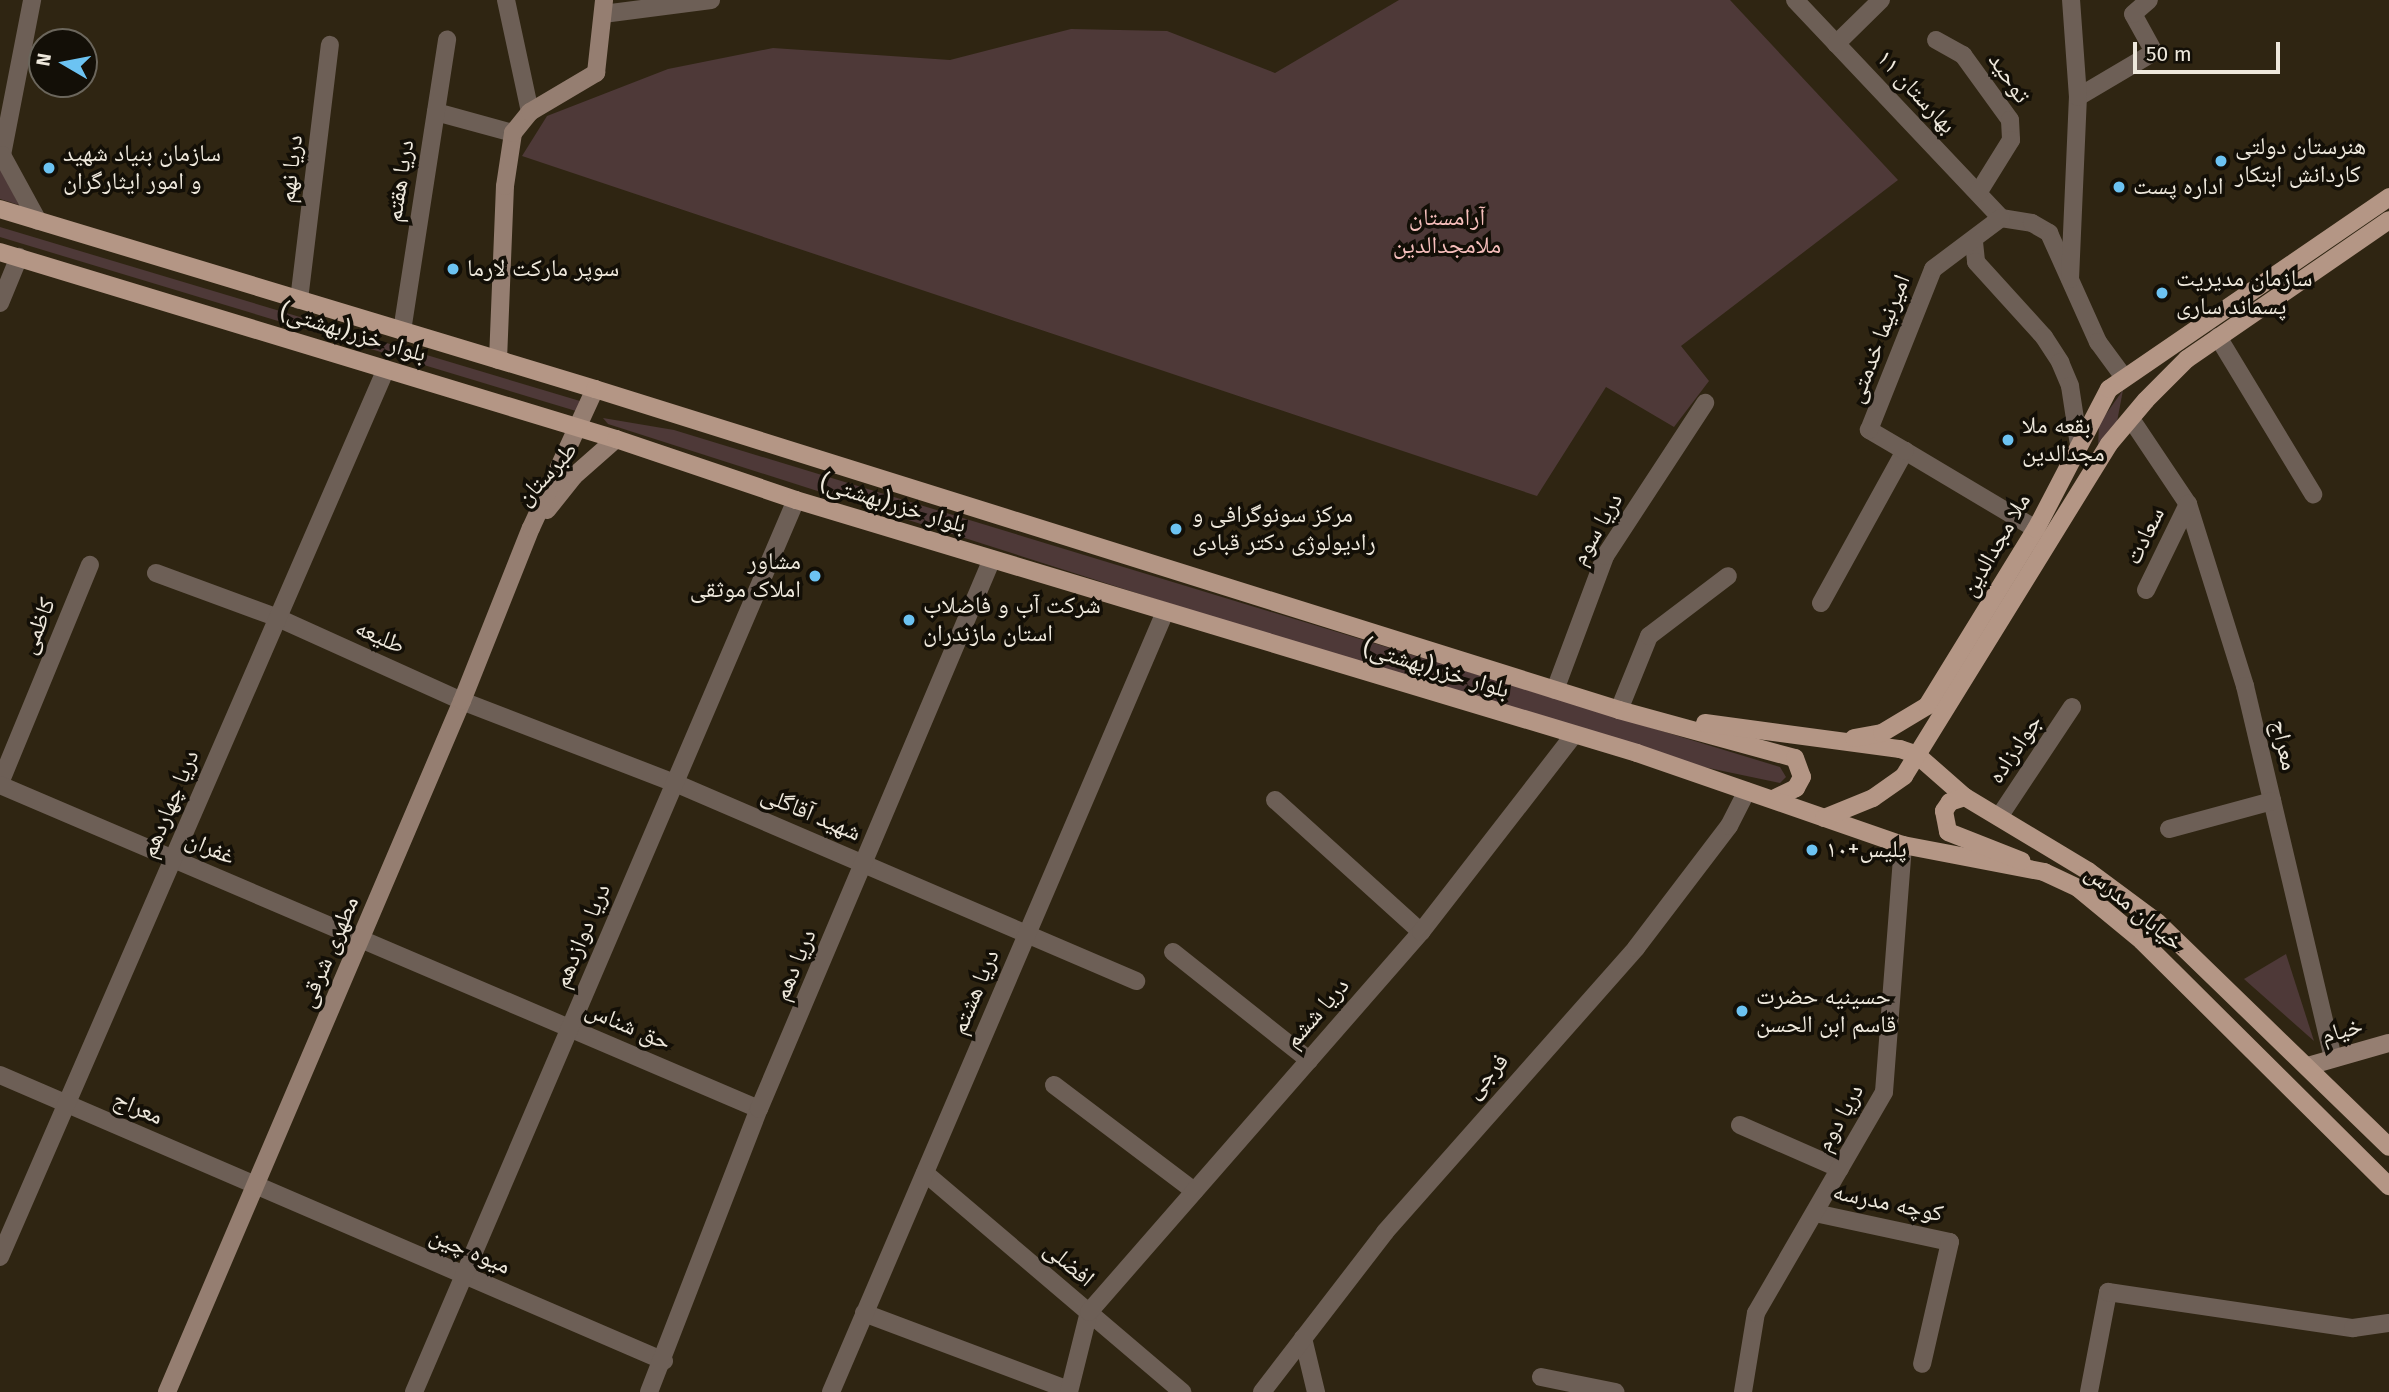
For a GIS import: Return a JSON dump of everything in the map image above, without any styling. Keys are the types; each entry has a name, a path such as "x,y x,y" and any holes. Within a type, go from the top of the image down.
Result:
{"main road":[{"path":"498,360 505,186 513,133 530,112 596,73 604,7"},
{"name":"ملا مجدالدین","path":"1830,742 1882,733 1927,706 2036,529 2093,413 2123,376 2206,327 2389,197"},
{"name":"بلوار خزر(بهشتی)","path":"0,209 595,389 1619,710"},
{"name":"ملا مجدالدین","path":"1824,818 1873,798 1905,776 2066,513 2146,400 2187,359 2389,220"},
{"name":"بلوار خزر(بهشتی)","path":"0,252 616,439 796,500 1572,737 1637,753 1773,799"},
{"path":"2123,376 2146,400"},
{"name":"طبرستان","path":"531,528 595,389"},
{"name":"طبرستان","path":"531,528 574,476 616,439"},
{"name":"مطهری شرقی","path":"167,1392 463,701 531,528"},
{"path":"1619,710 1830,742 1900,748 1917,755"},
{"path":"1619,710 1795,758 1802,777 1796,788 1773,799"},
{"name":"خیابان مدرس","path":"1917,755 1965,797 2088,871 2157,922 2389,1147"},
{"path":"1965,797 1950,802 1944,811 1948,832 1982,842 2044,872"},
{"name":"خیابان مدرس","path":"1773,799 1903,845 2044,872 2078,888 2142,941 2389,1186"},
{"name":"خیام","path":"2308,1066 2389,1043"}],"street":[{"path":"32,0 1,157 38,221"},
{"path":"506,0 530,112"},
{"path":"604,7 711,0"},
{"name":"بهارستان ۱۱","path":"1795,0 2001,218"},
{"path":"1836,44 1881,0"},
{"path":"2070,279 2078,97 2071,0"},
{"path":"2078,97 2154,52 2133,14 2149,0"},
{"name":"دریا هقتم","path":"401,331 447,39"},
{"name":"توحید","path":"1936,40 1963,55 2010,120 2011,140 1978,193"},
{"name":"دریا نهم","path":"299,300 330,45"},
{"path":"436,112 513,133"},
{"path":"2079,445 2070,386 2060,362 2044,337 1976,262 1973,242 2001,218 2032,223 2049,233 2098,342 2123,376"},
{"name":"امیرنیما خدمتی","path":"1905,451 1870,430 1933,269 1973,242"},
{"path":"0,303 19,257"},
{"path":"2218,337 2313,494"},
{"name":"دریا چهاردهم","path":"0,1257 386,369"},
{"name":"دریا سوم","path":"1555,690 1605,556 1705,403"},
{"name":"معراج","path":"2131,419 2158,454 2189,504 2245,686 2333,1058"},
{"path":"1821,603 1905,451 2036,529"},
{"name":"دریا دوازدهم","path":"414,1392 796,500"},
{"name":"سعادت","path":"2146,590 2189,504"},
{"name":"دریا دهم","path":"649,1392 664,1361 759,1109 992,559"},
{"name":"کاظمی","path":"0,784 90,565"},
{"path":"156,573 278,618"},
{"path":"1619,710 1648,636 1728,576"},
{"name":"دریا هشتم","path":"831,1392 1165,612"},
{"name":"طلیعه","path":"278,618 463,701"},
{"name":"شهید آقاگلی","path":"463,701 675,783 1136,981"},
{"name":"جوادزاده","path":"1999,817 2072,707"},
{"name":"دریا ششم","path":"1089,1312 1421,932 1572,737"},
{"name":"غفران","path":"0,784 361,939"},
{"name":"فرجی","path":"1262,1392 1385,1232 1636,948 1729,826 1747,791"},
{"path":"1275,800 1421,932"},
{"path":"2169,829 2272,802"},
{"name":"دریا دوم","path":"1743,1392 1756,1312 1884,1093 1903,845"},
{"name":"حق شناس","path":"361,939 759,1109"},
{"path":"1173,952 1309,1060"},
{"name":"معراج","path":"0,1075 257,1185"},
{"path":"1054,1085 1194,1191"},
{"path":"1740,1125 1840,1169"},
{"name":"افضلی","path":"925,1173 1182,1392"},
{"name":"میوه چین","path":"257,1185 664,1361"},
{"name":"کوچه مدرسه","path":"1815,1213 1950,1242 1922,1364"},
{"path":"2089,1392 2108,1292 2353,1328 2389,1323"},
{"path":"864,1313 1069,1391 1089,1312"},
{"path":"1303,1338 1316,1392"},
{"path":"1541,1377 1615,1392"}],"green space":[{"name":"آرامستان ملامجدالدین","path":"1399,0 1730,0 1898,180 1681,346 1709,381 1674,427 1606,387 1537,496 522,156 547,116 668,69 773,48 950,60 1071,29 1167,31 1275,73"},
{"path":"0,166 19,205 0,199"},
{"path":"0,227 580,401 581,405 576,411 0,237"},
{"path":"2123,390 2117,422 2098,448 2099,424"},
{"path":"603,418 674,430 1780,767 1786,777 1780,783 1637,753 608,424"},
{"path":"2286,954 2314,1041 2244,979"}],"place":[{"name":"هنرستان دولتی کاردانش ابتکار","path":"2221,161"},
{"name":"سازمان بنیاد شهید و امور ایثارگران","path":"49,168"},
{"name":"اداره پست","path":"2119,187"},
{"name":"سوپر مارکت لارما","path":"453,269"},
{"name":"سازمان مدیریت پسماند ساری","path":"2162,293"},
{"name":"بقعه ملا مجدالدين","path":"2008,440"},
{"name":"مركز سونوگرافی و راديولوژی دكتر قبادی","path":"1176,529"},
{"name":"مشاور املاک موثقی","path":"815,576"},
{"name":"شرکت آب و فاضلاب استان مازندران","path":"909,620"},
{"name":"پلیس+١٠","path":"1812,850"},
{"name":"حسینیه حضرت قاسم ابن الحسن","path":"1742,1011"}]}
